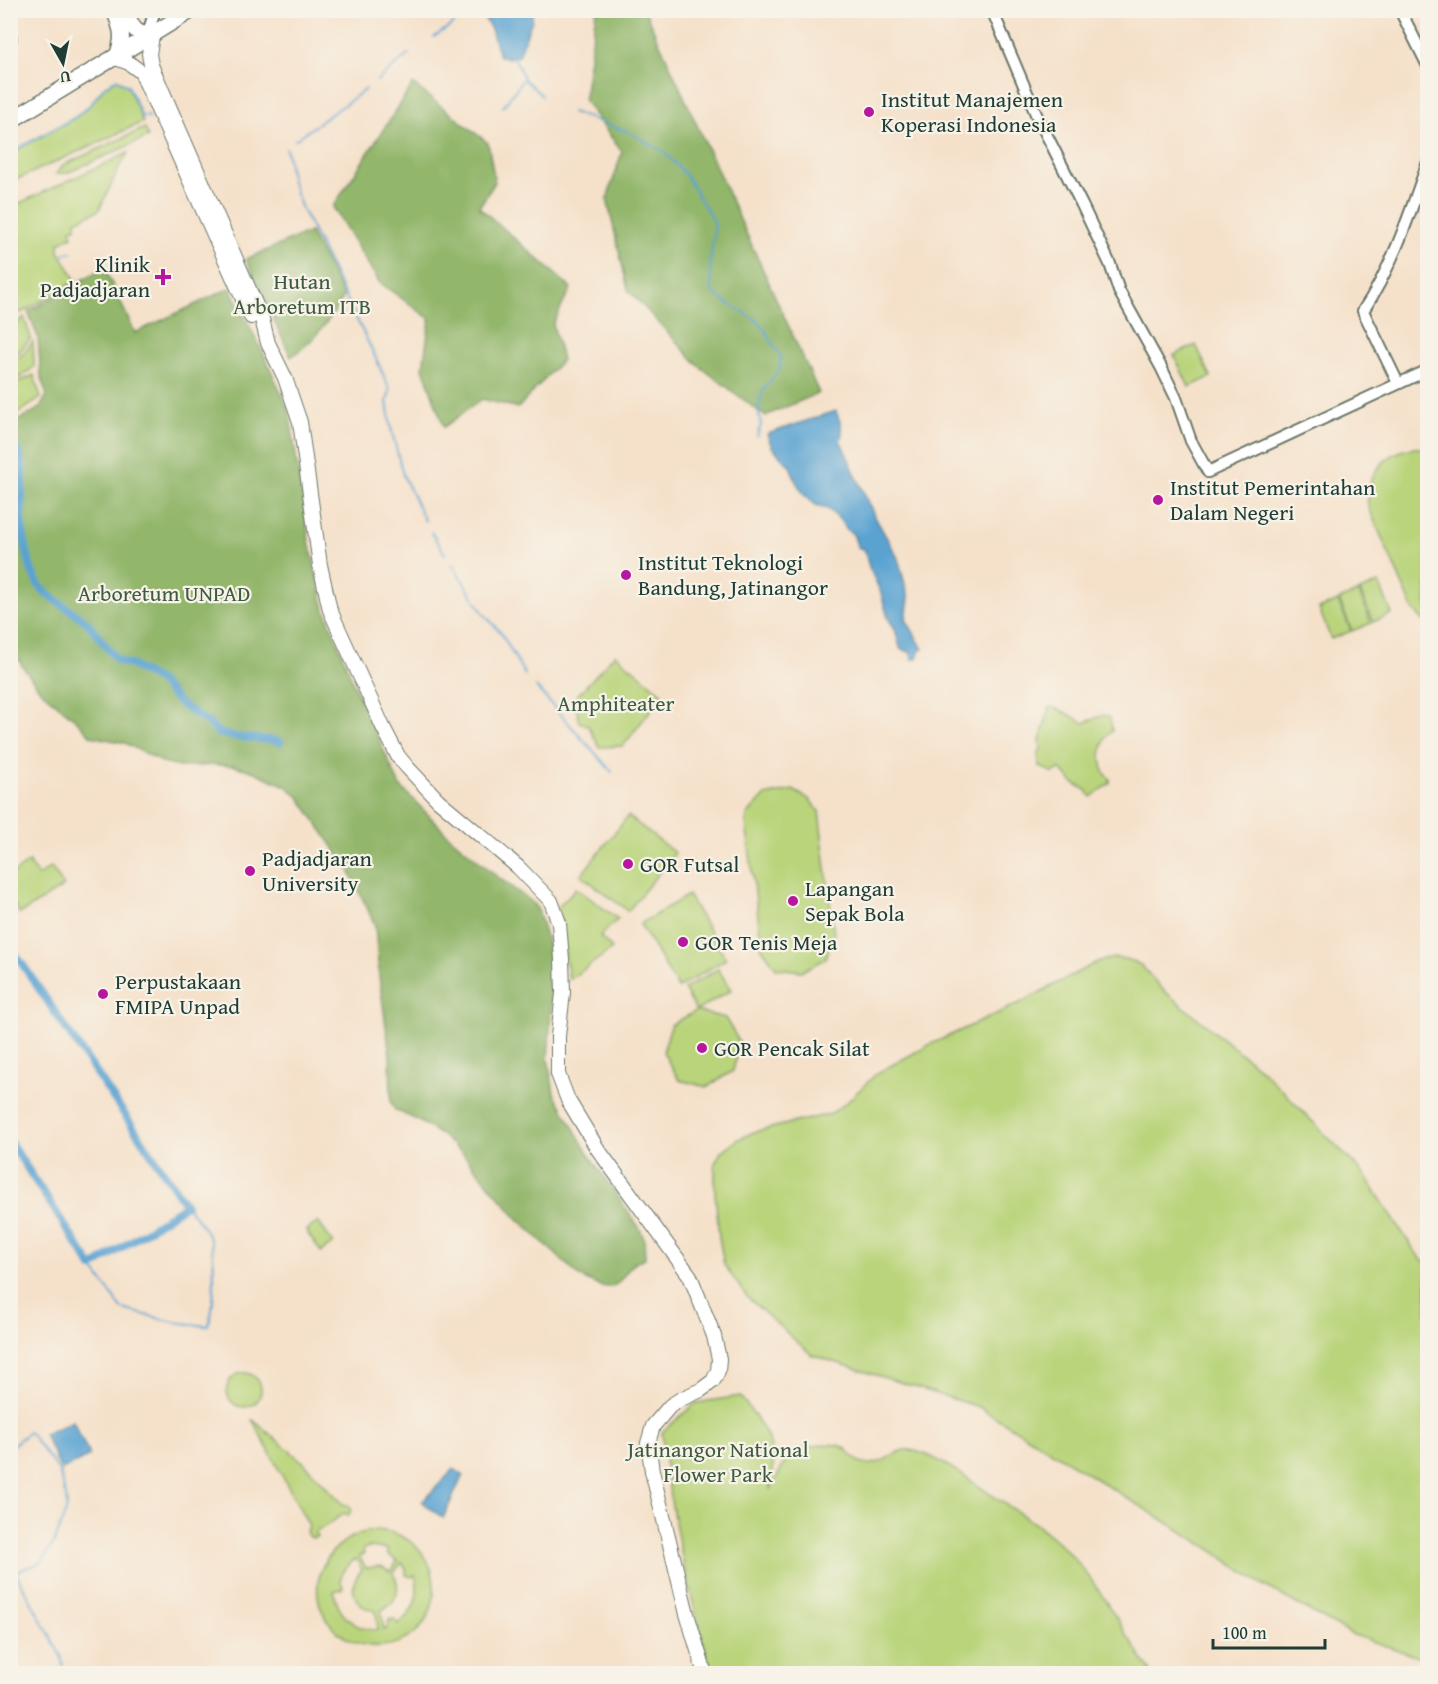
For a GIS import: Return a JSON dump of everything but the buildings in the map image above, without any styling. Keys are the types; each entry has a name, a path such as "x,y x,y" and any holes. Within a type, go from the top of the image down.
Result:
{"highway":[{"path":"114,10 123,32 122,45 116,58"},
{"path":"125,10 134,30 148,37"},
{"path":"10,121 192,10"}],"main road":[{"path":"148,37 151,65 172,131"},
{"path":"116,58 129,63 141,72 172,131 262,319 268,343 285,378 300,422 321,572 330,610 383,728 406,767 438,800 518,867 551,901 559,923 562,959 563,993 558,1036 558,1074 568,1100 597,1148 690,1276 714,1336 719,1359 718,1371 713,1381 670,1406 653,1426 648,1443 652,1471 687,1614 705,1674"}],"street":[{"path":"148,37 156,10"},
{"path":"992,10 1036,114 1110,264 1119,291 1176,398 1191,441 1208,471 1428,370"},
{"path":"1400,10 1428,66"},
{"path":"1398,383 1363,311 1378,289 1402,233 1428,162"}],"green space":[{"path":"596,11 645,11 819,393 765,416 698,365 628,290 607,199 622,152 584,100"},
{"path":"117,79 128,86 143,122 11,182 11,153 76,117 90,105 104,87"},
{"path":"413,84 488,143 495,182 479,207 571,288 553,324 562,360 518,408 482,399 444,427 423,368 430,319 379,282 333,207"},
{"path":"145,128 148,137 67,173 56,174 63,165"},
{"path":"128,153 99,210 76,221 76,228 71,229 72,236 59,243 59,251 76,281 21,313 11,305 11,207"},
{"name":"Hutan Arboretum ITB","path":"310,232 344,296 321,329 291,357 246,259"},
{"name":"Arboretum UNPAD","path":"104,267 135,333 230,288 265,357 289,411 309,541 325,610 356,690 400,786 447,834 532,902 538,910 552,972 548,1059 554,1093 589,1155 639,1227 644,1238 645,1258 635,1263 613,1286 595,1284 579,1276 518,1219 463,1154 441,1135 395,1110 391,1102 390,1055 379,976 375,925 349,870 299,797 286,786 252,771 234,766 216,765 179,767 164,763 125,743 91,736 40,690 11,646 11,423 40,408 47,395 41,377 38,337 28,312"},
{"path":"24,317 31,338 11,361 11,329"},
{"path":"33,342 34,367 11,381 11,367"},
{"path":"1196,345 1211,377 1189,387 1174,355"},
{"path":"34,375 41,398 11,418 11,385"},
{"path":"1428,448 1427,624 1414,611 1368,506 1368,493 1371,481 1383,462 1403,451"},
{"path":"1379,583 1392,614 1373,622 1360,591"},
{"path":"1359,592 1371,623 1352,631 1339,600"},
{"path":"1338,601 1351,631 1331,639 1319,609"},
{"name":"Amphiteater","path":"615,654 663,694 623,746 599,747 588,725 579,722 575,698"},
{"path":"1050,707 1064,711 1084,723 1103,715 1110,718 1112,731 1104,741 1101,762 1110,783 1091,797 1086,790 1059,769 1053,773 1039,766 1040,740"},
{"name":"Lapangan Sepak Bola","path":"793,790 809,799 819,811 834,935 825,959 802,971 776,968 762,948 746,823 747,815 765,796"},
{"name":"GOR Futsal","path":"628,816 675,853 628,911 581,875"},
{"path":"29,862 38,876 51,867 64,886 20,914 11,900 11,875"},
{"path":"576,888 618,919 600,936 612,949 569,980 558,907"},
{"name":"GOR Tenis Meja","path":"688,895 726,959 678,988 640,924"},
{"path":"1114,958 1127,959 1141,965 1164,991 1264,1072 1364,1174 1419,1257 1427,1263 1427,1660 1351,1634 1263,1585 1207,1547 979,1407 812,1355 747,1297 724,1265 715,1192 715,1163 721,1152 754,1132 830,1114 847,1102 877,1073 927,1046 1018,1004 1097,962"},
{"path":"718,969 731,990 696,1011 684,989"},
{"name":"GOR Pencak Silat","path":"696,1011 725,1018 740,1043 733,1071 707,1087 679,1080 663,1052 671,1025"},
{"path":"318,1222 333,1243 321,1252 306,1231"},
{"path":"244,1373 256,1378 261,1390 256,1402 244,1407 232,1402 227,1390 232,1378"},
{"name":"Jatinangor National Flower Park","path":"740,1396 766,1434 772,1451 770,1489 788,1459 800,1450 809,1447 827,1444 841,1446 864,1464 878,1463 905,1450 929,1456 1032,1521 1063,1547 1092,1580 1152,1673 712,1673 681,1554 665,1463 662,1432 696,1403"},
{"path":"252,1419 303,1462 343,1504 349,1506 351,1510 348,1516 345,1513 315,1533 317,1537 308,1536 306,1531 309,1526"},
{"path":"376,1530 403,1537 421,1551 431,1571 434,1592 429,1613 417,1631 398,1643 372,1646 355,1642 336,1630 322,1611 318,1595 318,1580 323,1565 332,1552 359,1534","holes":["369,1547 388,1549 387,1554 398,1561 390,1571 381,1566 366,1568 359,1556 364,1554 363,1549","356,1559 362,1570 354,1583 355,1595 362,1606 376,1611 378,1630 361,1627 348,1620 336,1600 334,1591 342,1589 341,1577","402,1563 406,1569 406,1575 411,1577 415,1575 417,1582 415,1603 404,1620 398,1624 394,1619 389,1620 388,1628 384,1630 381,1610 391,1603 397,1589 393,1573"]}],"water":[{"path":"480,11 533,11 519,56 508,58 499,56 491,29"},
{"path":"836,411 842,429 840,440 874,515 898,558 909,599 906,619 923,649 920,650 917,659 912,659 911,653 900,648 864,549 858,548 853,534 828,509 816,505 805,496 790,466 772,447 767,434"},
{"path":"73,1421 90,1456 61,1470 44,1434"},
{"path":"454,1469 463,1475 443,1518 422,1502"}],"waterway":[{"path":"434,37 468,10"},
{"path":"377,81 409,54"},
{"path":"513,55 525,80 542,96"},
{"path":"503,107 524,78"},
{"path":"10,153 76,117 90,105 104,87 117,79 128,86 142,117 150,118"},
{"path":"295,140 366,89"},
{"path":"572,112 629,132 664,152 685,174 715,224 710,264 712,292 763,327 781,357 779,370 762,392 758,408 761,425 757,436"},
{"path":"286,148 292,182 302,209 390,390 387,402 403,475 425,521"},
{"path":"64,255 72,253"},
{"path":"10,437 20,456 23,476 21,521 31,569 38,584 47,594 87,622 117,660 159,681 179,703 210,724 218,733 280,742"},
{"path":"431,532 445,554"},
{"path":"452,564 484,614 501,633 525,675"},
{"path":"536,687 612,772"},
{"path":"10,946 186,1205 92,1267 10,1142"},
{"path":"92,1267 122,1309 174,1322 207,1326 213,1295 214,1267 211,1243 203,1227 186,1205"},
{"path":"10,1447 29,1432 59,1471 66,1497 67,1508 55,1541 42,1562 15,1572 61,1656 63,1665"}],"place":[{"name":"Institut Manajemen Koperasi Indonesia","path":"869,112"},
{"name":"Klinik Padjadjaran","path":"163,277"},
{"name":"Institut Pemerintahan Dalam Negeri","path":"1158,500"},
{"name":"Institut Teknologi Bandung, Jatinangor","path":"626,575"},
{"name":"GOR Futsal","path":"628,864"},
{"name":"Padjadjaran University","path":"250,871"},
{"name":"Lapangan Sepak Bola","path":"793,901"},
{"name":"GOR Tenis Meja","path":"683,942"},
{"name":"Perpustakaan FMIPA Unpad","path":"103,994"},
{"name":"GOR Pencak Silat","path":"702,1048"}]}
